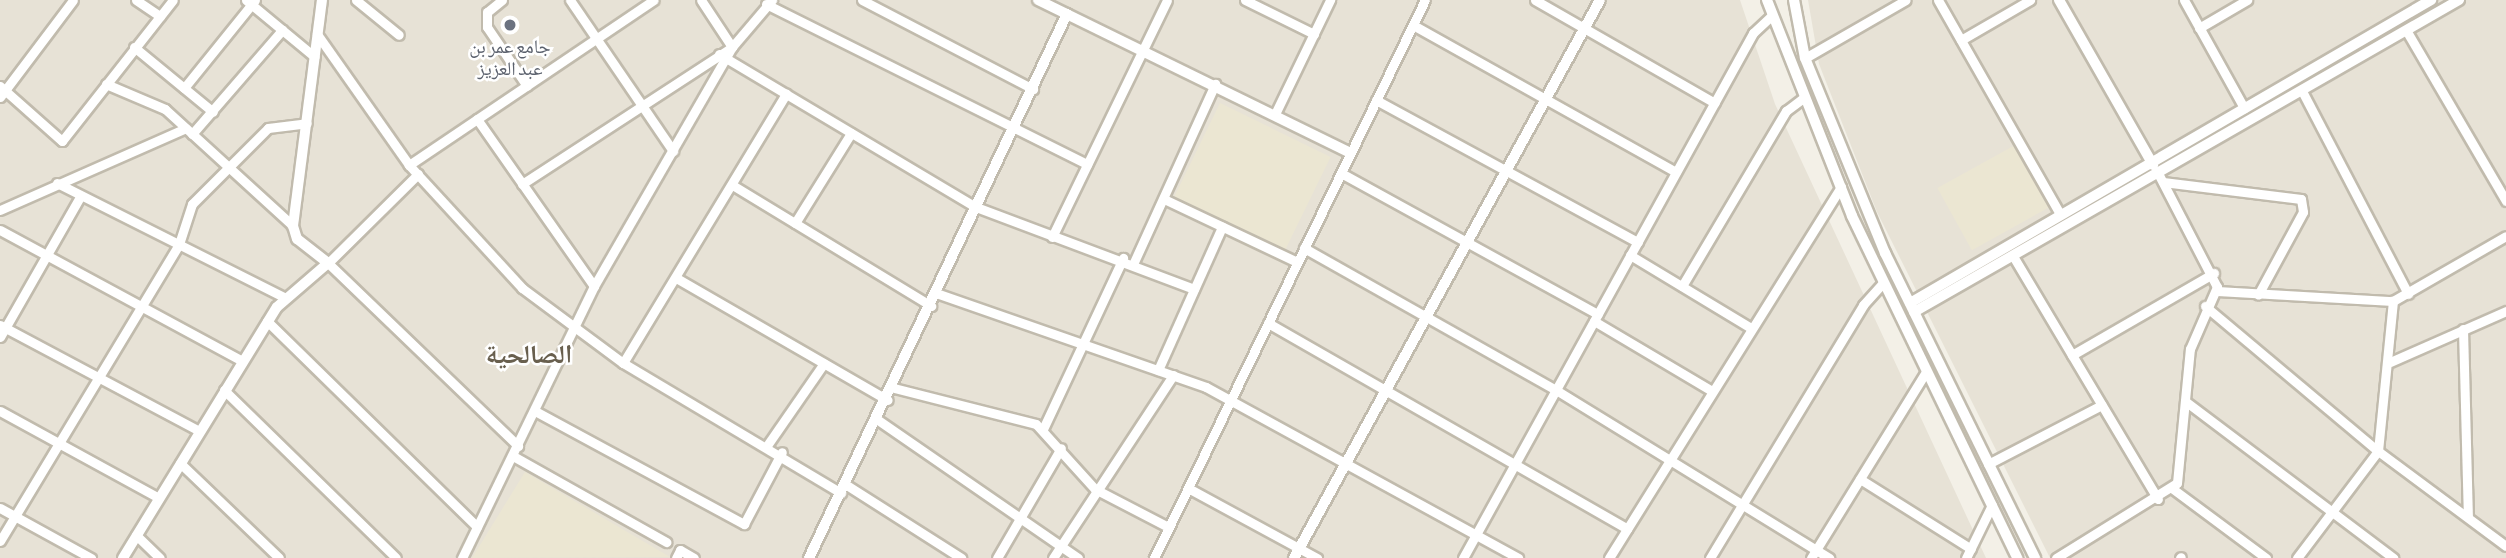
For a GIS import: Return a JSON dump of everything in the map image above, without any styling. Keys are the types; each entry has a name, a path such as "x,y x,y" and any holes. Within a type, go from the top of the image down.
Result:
{"street":[{"path":"73,0 2,91 62,141 173,0"},
{"path":"136,0 160,16"},
{"path":"322,0 293,226 297,239 328,263 518,446"},
{"path":"502,0 488,4 487,27 527,86"},
{"path":"570,0 673,150"},
{"path":"409,165 654,0"},
{"path":"701,0 732,47"},
{"path":"862,0 1033,89"},
{"path":"1038,0 1145,48 1350,153"},
{"path":"1052,237 1167,0"},
{"path":"1245,0 1314,34"},
{"path":"1275,114 1330,0"},
{"path":"1153,558 1425,0"},
{"path":"1535,0 1715,103"},
{"path":"1296,553 1600,0"},
{"path":"1767,0 1803,98 1883,283 2017,558"},
{"path":"1794,0 1805,58 1912,307 2035,558"},
{"path":"1805,58 1906,0"},
{"path":"1938,0 2060,214"},
{"path":"1961,40 2030,0"},
{"path":"2056,558 2173,489 2190,349 2205,306 2217,291 2214,273 2059,0"},
{"path":"2199,28 2247,0"},
{"path":"1912,307 2060,214 2431,0"},
{"path":"1912,307 2161,177 2459,0"},
{"path":"184,88 251,1 315,57"},
{"path":"359,1 399,35"},
{"path":"523,184 723,56 769,2 1087,164"},
{"path":"2189,2 2199,28 2244,108"},
{"path":"810,558 894,388 1067,14"},
{"path":"1463,558 1758,25 1772,15"},
{"path":"1413,25 1676,172"},
{"path":"0,210 57,183 189,131 213,112 282,30"},
{"path":"2406,30 2506,201"},
{"path":"317,34 409,165 522,288 573,329 623,363 782,452 961,558"},
{"path":"134,47 213,112"},
{"path":"723,56 976,207 1113,262 1123,258 1134,262 1194,289"},
{"path":"462,558 594,286 673,150 723,56"},
{"path":"106,84 165,109 293,226"},
{"path":"1134,262 1215,84"},
{"path":"2302,91 2408,294"},
{"path":"623,363 678,279 786,94"},
{"path":"1682,286 1786,111 1803,98"},
{"path":"1376,100 1638,242"},
{"path":"477,119 594,286"},
{"path":"0,541 96,376 179,244 192,204 268,128 307,123"},
{"path":"795,223 851,133"},
{"path":"1340,173 1596,317 1712,391"},
{"path":"123,558 267,321 286,298 328,263 418,174"},
{"path":"2161,177 2301,199 2303,212 2258,295"},
{"path":"57,183 286,298"},
{"path":"734,186 931,306"},
{"path":"1609,558 1841,187"},
{"path":"0,337 3,326 49,257 81,195"},
{"path":"1164,199 1297,262"},
{"path":"1158,370 1222,227"},
{"path":"0,230 242,361"},
{"path":"2217,291 2393,301 2506,236"},
{"path":"1304,248 1556,390 1742,505 1814,554 1829,558"},
{"path":"1630,255 1751,328"},
{"path":"2013,256 2158,499"},
{"path":"1043,429 1123,258"},
{"path":"2072,355 2214,273"},
{"path":"678,279 888,400"},
{"path":"1710,558 1863,305 1883,283"},
{"path":"936,293 1173,375 1230,400 1477,533 1518,558"},
{"path":"2297,558 2334,513 2378,451 2390,362 2393,301"},
{"path":"2205,306 2378,451 2506,546"},
{"path":"2390,362 2506,311"},
{"path":"267,321 477,527"},
{"path":"1268,323 1627,529"},
{"path":"3,326 200,430"},
{"path":"2463,329 2468,516"},
{"path":"768,444 824,363"},
{"path":"1814,554 1926,372"},
{"path":"1053,558 1095,489 1173,375"},
{"path":"894,388 1043,429 1095,489 1168,527"},
{"path":"224,390 396,558"},
{"path":"2185,401 2393,558"},
{"path":"1988,464 2102,405"},
{"path":"0,411 159,498"},
{"path":"535,411 744,524 782,452"},
{"path":"878,420 1018,514 1078,558"},
{"path":"997,558 1018,514 1061,448"},
{"path":"513,456 666,542"},
{"path":"180,463 279,558"},
{"path":"1860,479 1968,554 1992,505"},
{"path":"1188,488 1296,553 1317,558"},
{"path":"2173,489 2266,558"},
{"path":"0,508 91,558"},
{"path":"136,535 160,558"},
{"path":"676,558 680,550 694,558"}],"shaded area":[{"path":"0,0 1740,0 1775,104 1986,558 0,558"},
{"path":"1808,0 2506,0 2506,558 2050,558 1877,212 1819,64"},
{"path":"1220,103 1331,157 1285,251 1174,197"},
{"path":"2017,144 2051,206 1972,250 1937,188"},
{"path":"525,472 670,557 472,558"}],"place":[{"name":"جامع عمر بن عبد العزيز","path":"510,25"}],"district":[{"name":"الصالحية","path":"529,355"}]}
